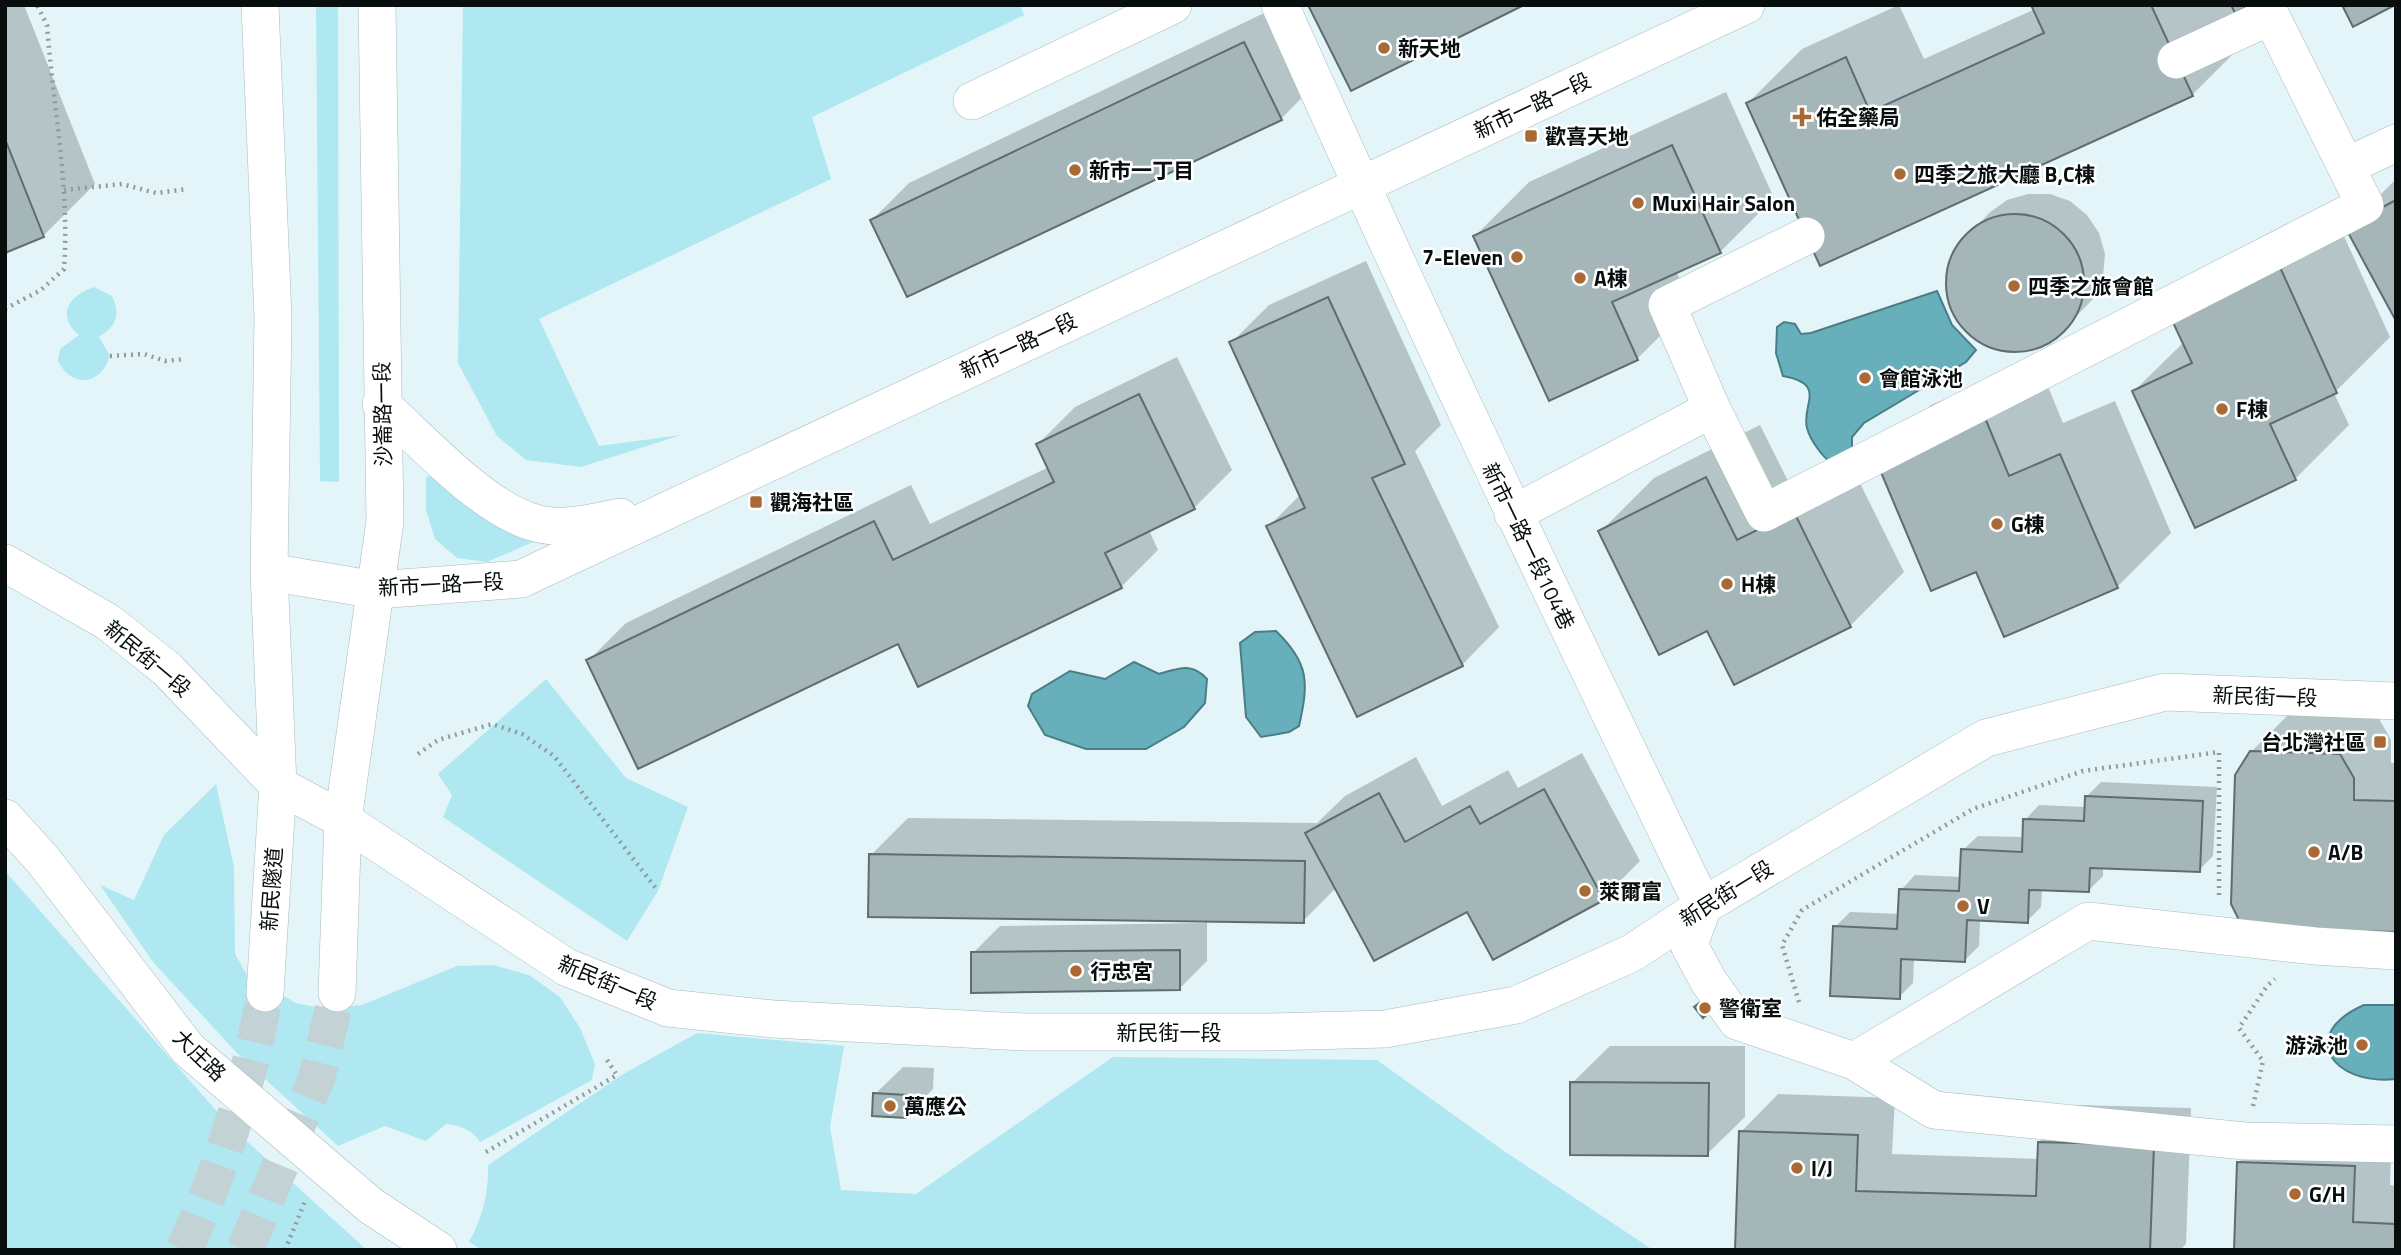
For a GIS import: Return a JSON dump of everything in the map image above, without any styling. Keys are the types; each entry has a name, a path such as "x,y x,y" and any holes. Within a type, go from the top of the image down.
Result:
{"street":[{"path":"260,5 273,318 269,572 278,785"},
{"name":"沙崙路一段","path":"343,820 386,521 381,404 377,5"},
{"path":"972,101 1173,5"},
{"name":"新市一路一段104巷","path":"1280,5 1360,185 1513,514 1703,906"},
{"name":"新市一路一段","path":"269,572 376,590 521,579 669,507 1746,5"},
{"path":"1806,236 1667,305 1712,409 1764,513 2365,205 2271,16 2176,60"},
{"path":"2347,166 2396,143"},
{"path":"381,404 480,493 530,522 572,526 669,507"},
{"path":"1513,514 1712,409"},
{"name":"新民街一段","path":"5,563 107,622 167,669 278,785 343,820 566,967 668,1008 773,1019 1024,1032 1385,1029 1516,1005 1632,953 1703,906 1986,738 2165,692 2396,701"},
{"name":"新民隧道","path":"265,993 278,785"},
{"name":"大庄路","path":"5,818 43,860 188,1049 371,1206 438,1250"},
{"path":"337,993 343,820"},
{"path":"1703,906 1689,944 1709,982 1737,1021 1838,1055 1934,1110 2245,1141 2396,1144"},
{"path":"1838,1055 2088,921 2315,946 2396,951"}],"path":[{"path":"5,309 32,294 64,269 67,223 64,190 47,25 37,5"},
{"path":"64,190 122,184 156,192 188,188"},
{"path":"32,294 35,300"},
{"path":"110,356 144,354 164,361 185,359"},
{"path":"418,754 438,740 492,724 522,734 554,755 658,891"},
{"path":"1838,1055 1796,996 1783,945 1802,910 1973,809 2083,771 2219,752 2219,936"},
{"path":"2245,1141 2263,1061 2239,1028 2267,986 2315,946"},
{"path":"486,1153 617,1075 605,1057"}],"shaded area":[{"path":"316,5 338,5 339,482 320,481"},
{"path":"463,5 1020,5 1024,15 812,117 831,179 539,319 599,446 681,435 581,467 526,460 497,436 458,363"},
{"path":"94,287 112,296 116,309 113,324 99,337 110,356 100,373 86,380 78,379 70,376 58,361 60,349 79,335 68,320 68,307 78,295"},
{"name":"會館泳池","path":"1937,291 1952,325 1976,350 1966,362 1864,423 1852,437 1852,455 1833,464 1817,448 1807,428 1809,390 1805,384 1783,376 1776,353 1777,327 1784,322 1795,324 1801,334 1811,333"},
{"path":"434,474 540,539 487,562 457,558 435,539 426,510 426,477"},
{"path":"1276,631 1295,653 1300,664 1304,674 1304,697 1299,726 1289,732 1261,737 1246,717 1240,643 1255,632"},
{"path":"1134,662 1159,674 1179,668 1196,670 1207,679 1205,703 1184,727 1146,749 1086,749 1045,735 1028,706 1032,694 1070,671 1105,679"},
{"path":"546,679 626,778 688,807 658,891 627,941 443,817 452,795 438,774"},
{"path":"216,784 234,867 235,954 247,975 296,1003 325,1009 362,1005 457,966 493,965 529,975 560,997 580,1028 595,1064 592,1080 480,1142 465,1129 446,1124 426,1141 385,1126 338,1146 237,1053 153,962 100,885 134,900 164,835"},
{"path":"5,871 229,1125 367,1250 5,1250"},
{"name":"游泳池","path":"2364,1005 2396,1005 2396,1079 2374,1079 2355,1075 2340,1067 2331,1056 2328,1043 2331,1030 2343,1017"},
{"path":"697,1033 844,1046 830,1127 841,1190 916,1194 1113,1057 1377,1060 1504,1151 1653,1250 482,1250 469,1242 484,1205 488,1165 625,1073"}],"building":[{"name":"新天地","path":"1308,5 1524,5 1351,91"},
{"name":"四季之旅大廳 B,C棟","path":"2031,5 2151,5 2193,96 1820,266 1746,103 1846,57 1870,112 2044,33"},
{"path":"2231,5 2251,5 2235,13"},
{"path":"2342,5 2395,5 2353,27"},
{"name":"新市一丁目","path":"1244,42 1282,120 907,297 870,220"},
{"path":"5,139 44,237 5,253"},
{"name":"A棟","path":"1672,145 1721,253 1612,302 1638,360 1549,401 1473,236"},
{"path":"2396,200 2396,321 2345,227"},
{"name":"四季之旅會館","path":"2015,214 2041,219 2064,234 2079,257 2084,283 2079,309 2064,332 2041,347 2015,352 1989,347 1966,332 1951,309 1946,283 1951,257 1966,234 1989,219"},
{"name":"F棟","path":"2279,265 2337,393 2270,424 2296,480 2195,528 2132,391 2192,363 2170,316"},
{"path":"1328,297 1405,464 1372,478 1463,666 1357,717 1266,526 1305,508 1229,342"},
{"path":"1139,394 1195,509 1105,553 1122,588 918,687 898,644 638,769 586,660 874,521 893,560 972,522 1054,482 1036,444"},
{"name":"G棟","path":"1983,413 2009,476 2060,454 2118,588 2004,637 1976,572 1931,591 1875,458"},
{"name":"H棟","path":"1706,477 1737,540 1794,512 1851,627 1734,685 1707,631 1659,655 1598,531"},
{"name":"A/B","path":"2250,751 2340,754 2354,778 2354,800 2396,801 2396,932 2243,928 2231,904 2235,775"},
{"path":"1544,789 1604,900 1493,960 1467,912 1374,961 1305,833 1379,793 1405,842 1470,806 1480,824"},
{"name":"V","path":"2085,796 2203,801 2200,872 2090,868 2089,892 2029,890 2028,923 1967,920 1965,962 1901,959 1900,999 1830,996 1833,926 1897,929 1899,889 1959,891 1961,849 2022,852 2023,819 2084,821"},
{"path":"869,854 1305,861 1304,923 868,917"},
{"name":"行忠宮","path":"1180,950 1180,990 971,993 971,952"},
{"name":"警衛室","path":"1707,997 1715,1008 1703,1018 1694,1007"},
{"path":"1570,1082 1709,1083 1708,1156 1570,1155"},
{"name":"萬應公","path":"873,1093 907,1095 906,1118 872,1116"},
{"name":"I/J","path":"1739,1131 1858,1135 1856,1191 2036,1196 2038,1142 2154,1145 2150,1250 1735,1250"},
{"name":"G/H","path":"2237,1162 2355,1166 2353,1222 2396,1224 2396,1250 2234,1250"}],"tunnel":[{"path":"184,1250 233,1124 265,993"},
{"path":"245,1250 317,1077 337,993"}],"place":[{"name":"新天地","path":"1384,48"},
{"name":"佑全藥局","path":"1802,117"},
{"name":"歡喜天地","path":"1531,136"},
{"name":"新市一丁目","path":"1075,170"},
{"name":"四季之旅大廳 B,C棟","path":"1900,174"},
{"name":"Muxi Hair Salon","path":"1638,203"},
{"name":"7-Eleven","path":"1517,257"},
{"name":"A棟","path":"1580,278"},
{"name":"四季之旅會館","path":"2014,286"},
{"name":"會館泳池","path":"1865,378"},
{"name":"F棟","path":"2222,409"},
{"name":"觀海社區","path":"756,502"},
{"name":"G棟","path":"1997,524"},
{"name":"H棟","path":"1727,584"},
{"name":"台北灣社區","path":"2380,742"},
{"name":"A/B","path":"2314,852"},
{"name":"萊爾富","path":"1585,891"},
{"name":"V","path":"1963,906"},
{"name":"行忠宮","path":"1076,971"},
{"name":"警衛室","path":"1705,1008"},
{"name":"游泳池","path":"2362,1045"},
{"name":"萬應公","path":"890,1106"},
{"name":"I/J","path":"1797,1168"},
{"name":"G/H","path":"2295,1194"}]}
